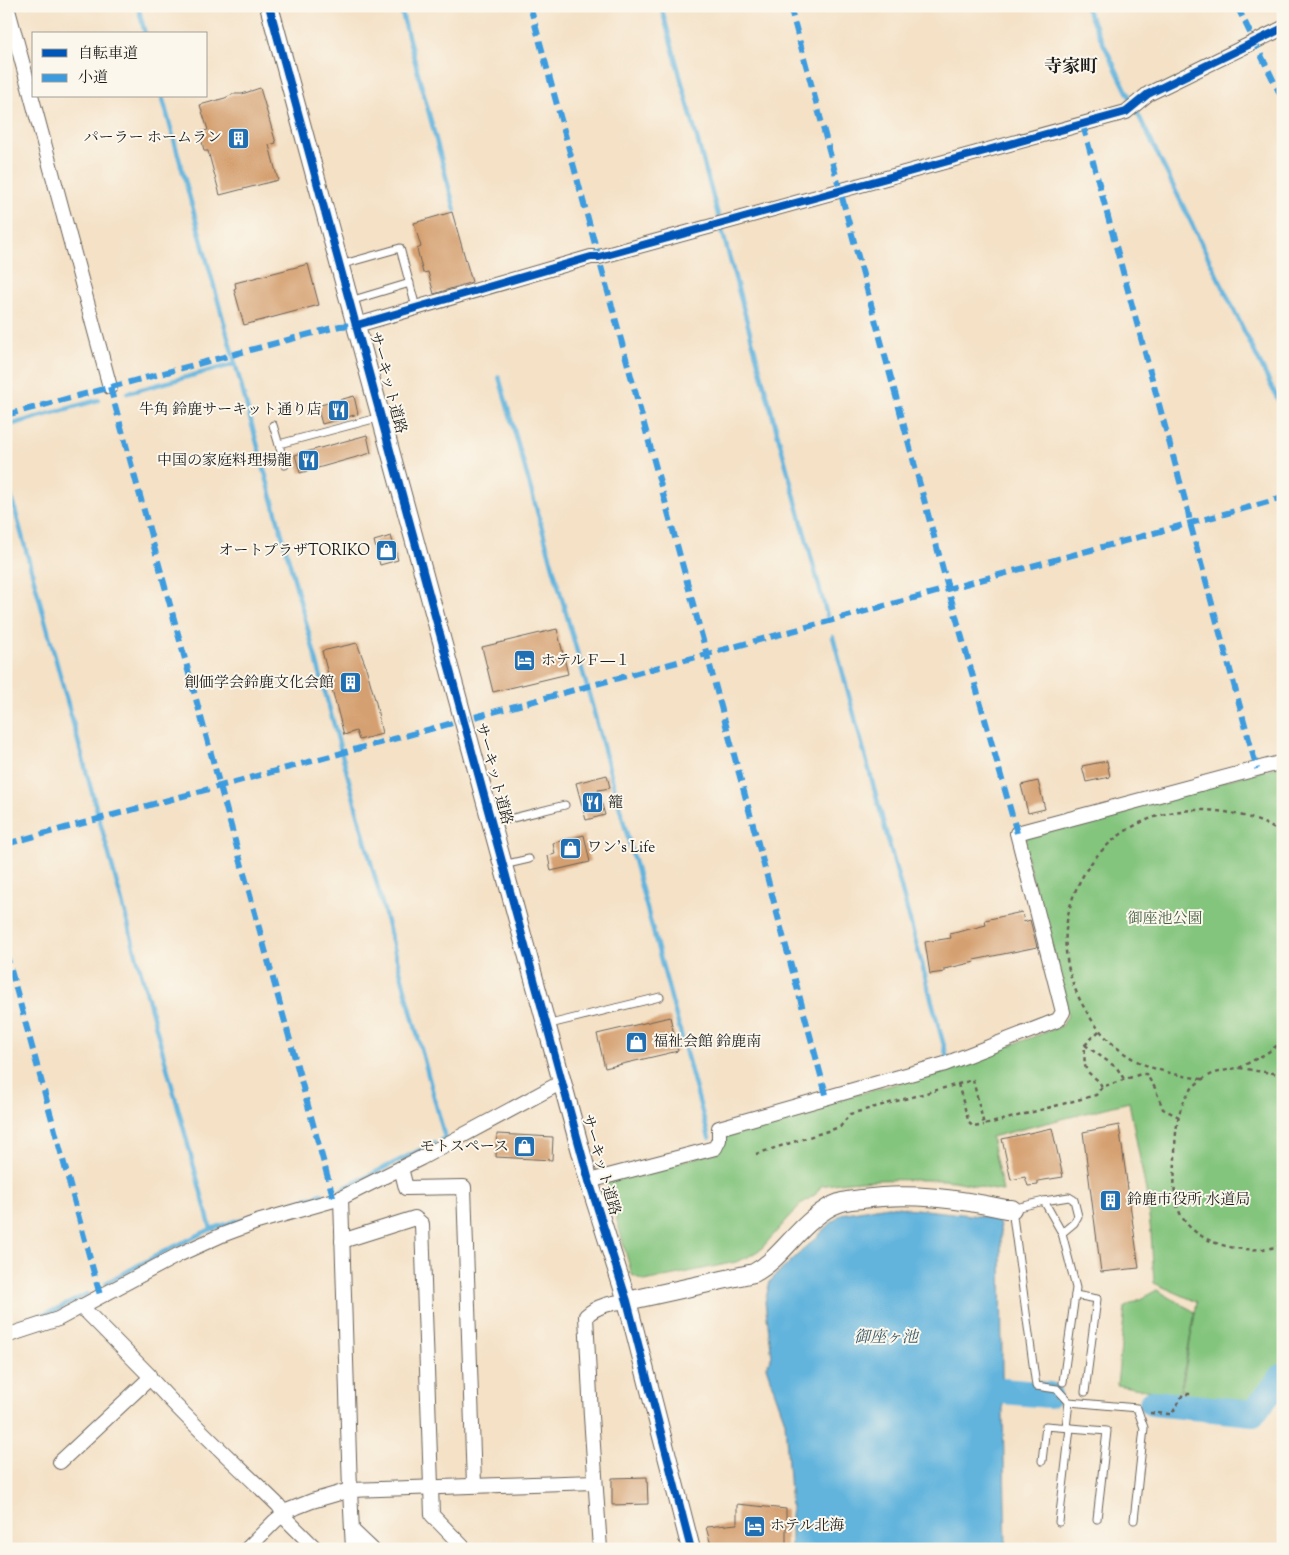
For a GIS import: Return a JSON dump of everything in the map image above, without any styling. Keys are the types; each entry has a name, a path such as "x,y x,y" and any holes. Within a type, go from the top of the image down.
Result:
{"street":[{"path":"7,6 110,387"},
{"name":"サーキット道路","path":"269,6 589,1181 627,1301 691,1549"},
{"path":"357,325 591,258 1126,112 1148,94 1283,28"},
{"path":"589,1181 715,1148 719,1140 719,1128 945,1064 1058,1020 1063,1012 1017,833 1283,762"},
{"path":"6,1336 58,1319 178,1255 222,1235 266,1219 341,1198 562,1082"},
{"path":"401,1168 406,1188 464,1187 474,1486"},
{"path":"600,1549 586,1316 594,1309 754,1274 778,1256 812,1219 839,1203 874,1197 919,1197 967,1201 1012,1209"},
{"path":"341,1198 353,1549"},
{"path":"342,1241 415,1218 422,1224 432,1516 465,1549"},
{"path":"81,1306 149,1375 176,1407 278,1505 283,1514 316,1549"},
{"path":"60,1462 150,1378"},
{"path":"247,1549 283,1514 312,1501 350,1490 596,1482"},
{"path":"352,1530 372,1549"}],"lane":[{"path":"340,265 400,248 414,300"},
{"path":"350,301 410,283"},
{"path":"279,444 382,417"},
{"path":"273,425 285,465"},
{"path":"491,824 565,805"},
{"path":"503,865 529,859"},
{"path":"546,1025 660,998"},
{"path":"1062,1233 1074,1223 1078,1216 1074,1200 1070,1197 1012,1209 1036,1386 1057,1390 1069,1402 1137,1408 1144,1428 1134,1520"},
{"path":"1044,1201 1062,1233 1076,1288 1063,1382"},
{"path":"1076,1295 1097,1299 1085,1392"},
{"path":"1060,1522 1069,1402"},
{"path":"1042,1461 1046,1426 1107,1431 1097,1519"}],"path":[{"path":"1202,1079 1150,1066 1129,1056 1099,1031 1083,1007 1074,984 1066,952 1066,928 1069,911 1085,871 1106,845 1140,822 1166,813 1208,809 1227,812 1268,826 1283,836"},
{"path":"1279,832 1283,828"},
{"path":"1099,1031 1085,1045 1085,1066 1088,1072 1100,1082 1102,1087"},
{"path":"1283,1042 1267,1053 1238,1068 1209,1074 1202,1079 1188,1093 1184,1100 1179,1117 1175,1145 1175,1195 1180,1214 1186,1222 1204,1238 1219,1244 1254,1249 1283,1245"},
{"path":"1085,1045 1116,1068 1124,1080"},
{"path":"1146,1074 1150,1066"},
{"path":"1238,1068 1283,1075"},
{"path":"958,1084 969,1124 974,1127 1096,1095 1102,1087 1146,1074"},
{"path":"1146,1074 1155,1088 1163,1109 1179,1117"},
{"path":"756,1154 840,1127 850,1114 973,1080 984,1125"},
{"path":"1138,1412 1172,1414 1183,1394 1191,1394"}],"green space":[{"name":"御座池公園","path":"1283,765 1283,1370 1251,1409 1181,1401 1197,1302 1154,1283 1146,1191 1129,1102 991,1137 1003,1191 949,1180 869,1180 821,1186 816,1194 801,1204 761,1249 748,1257 736,1262 645,1281 632,1275 606,1181 718,1152 724,1135 728,1131 948,1069 1062,1026 1068,1015 1023,843 1029,834"},
{"path":"1157,1290 1195,1312 1179,1396 1117,1385 1125,1307"}],"water":[{"name":"御座ヶ池","path":"888,1206 998,1218 1001,1234 1006,1549 791,1549 791,1508 785,1421 766,1367 772,1356 765,1302 770,1281 841,1214"}],"building":[{"name":"パーラー ホームラン","path":"260,88 276,143 269,145 278,180 220,195 208,151 204,151 200,132 208,130 200,105 233,94 242,94"},
{"path":"452,212 472,282 434,294 428,272 423,273 417,249 421,247 414,223"},
{"path":"308,264 319,305 244,325 234,289 236,288 235,283"},
{"name":"牛角 鈴鹿サーキット通り店","path":"354,396 358,414 322,424 317,406"},
{"path":"367,435 371,453 300,473 295,455"},
{"name":"オートプラザTORIKO","path":"391,536 398,560 380,565 374,541"},
{"name":"ホテルＦ―１","path":"557,629 568,674 493,692 482,647"},
{"name":"創価学会鈴鹿文化会館","path":"357,643 376,703 382,734 359,740 356,731 344,735 322,651"},
{"path":"1107,761 1110,777 1086,782 1082,766"},
{"name":"籠","path":"607,775 610,788 598,790 605,815 586,820 576,783"},
{"path":"1038,781 1045,809 1028,813 1021,785"},
{"name":"ワン's Life","path":"584,835 590,862 551,871 548,856 555,854 553,843"},
{"path":"1022,912 1024,922 1030,920 1037,947 974,960 975,962 944,969 944,972 930,974 925,942 951,938 950,934 986,925 985,920"},
{"name":"福祉会館 鈴鹿南","path":"670,1017 678,1051 605,1068 597,1034"},
{"name":"鈴鹿市役所 水道局","path":"1119,1125 1139,1268 1101,1272 1083,1132"},
{"path":"1052,1128 1063,1177 1038,1181 1038,1185 1028,1186 1025,1177 1011,1180 1002,1139"},
{"name":"モトスペース","path":"497,1134 553,1137 552,1160 496,1157"},
{"path":"647,1477 648,1504 612,1505 612,1478"},
{"name":"ホテル北海","path":"737,1504 786,1509 786,1549 712,1549 706,1527 737,1524"}],"waterway":[{"path":"138,6 144,32"},
{"path":"400,6 455,210"},
{"path":"661,6 828,619"},
{"path":"1085,6 1283,410"},
{"path":"163,98 445,1138 441,1140"},
{"path":"127,393 235,364"},
{"path":"499,377 589,694 709,1138"},
{"path":"6,426 98,400"},
{"path":"6,477 211,1229"},
{"path":"833,637 947,1057"},
{"path":"342,1189 434,1143"},
{"path":"106,1283 211,1229 322,1194"},
{"path":"6,1327 56,1310 87,1294"},
{"path":"1152,1403 1253,1413 1283,1376"},
{"path":"1002,1391 1049,1395"}],"marked path":[{"path":"530,6 827,1098"},
{"path":"790,6 948,588 1017,833"},
{"path":"1237,6 1283,100"},
{"path":"1083,125 1257,769"},
{"path":"6,415 340,326 357,325"},
{"path":"110,387 334,1200"},
{"path":"6,844 1283,498"},
{"path":"6,952 100,1295"}],"cycle path":[{"path":"269,6 589,1181 627,1301 691,1549"},
{"path":"357,325 591,257 599,257 1126,112 1148,94 1283,28"}],"place":[{"name":"パーラー ホームラン","path":"238,138"},
{"name":"牛角 鈴鹿サーキット通り店","path":"338,410"},
{"name":"中国の家庭料理揚龍","path":"308,461"},
{"name":"オートプラザTORIKO","path":"386,551"},
{"name":"ホテルＦ―１","path":"525,661"},
{"name":"創価学会鈴鹿文化会館","path":"350,683"},
{"name":"籠","path":"592,803"},
{"name":"ワン's Life","path":"571,848"},
{"name":"福祉会館 鈴鹿南","path":"637,1042"},
{"name":"モトスペース","path":"525,1147"},
{"name":"鈴鹿市役所 水道局","path":"1111,1200"},
{"name":"ホテル北海","path":"754,1526"}],"district":[{"name":"寺家町","path":"1071,68"}]}
